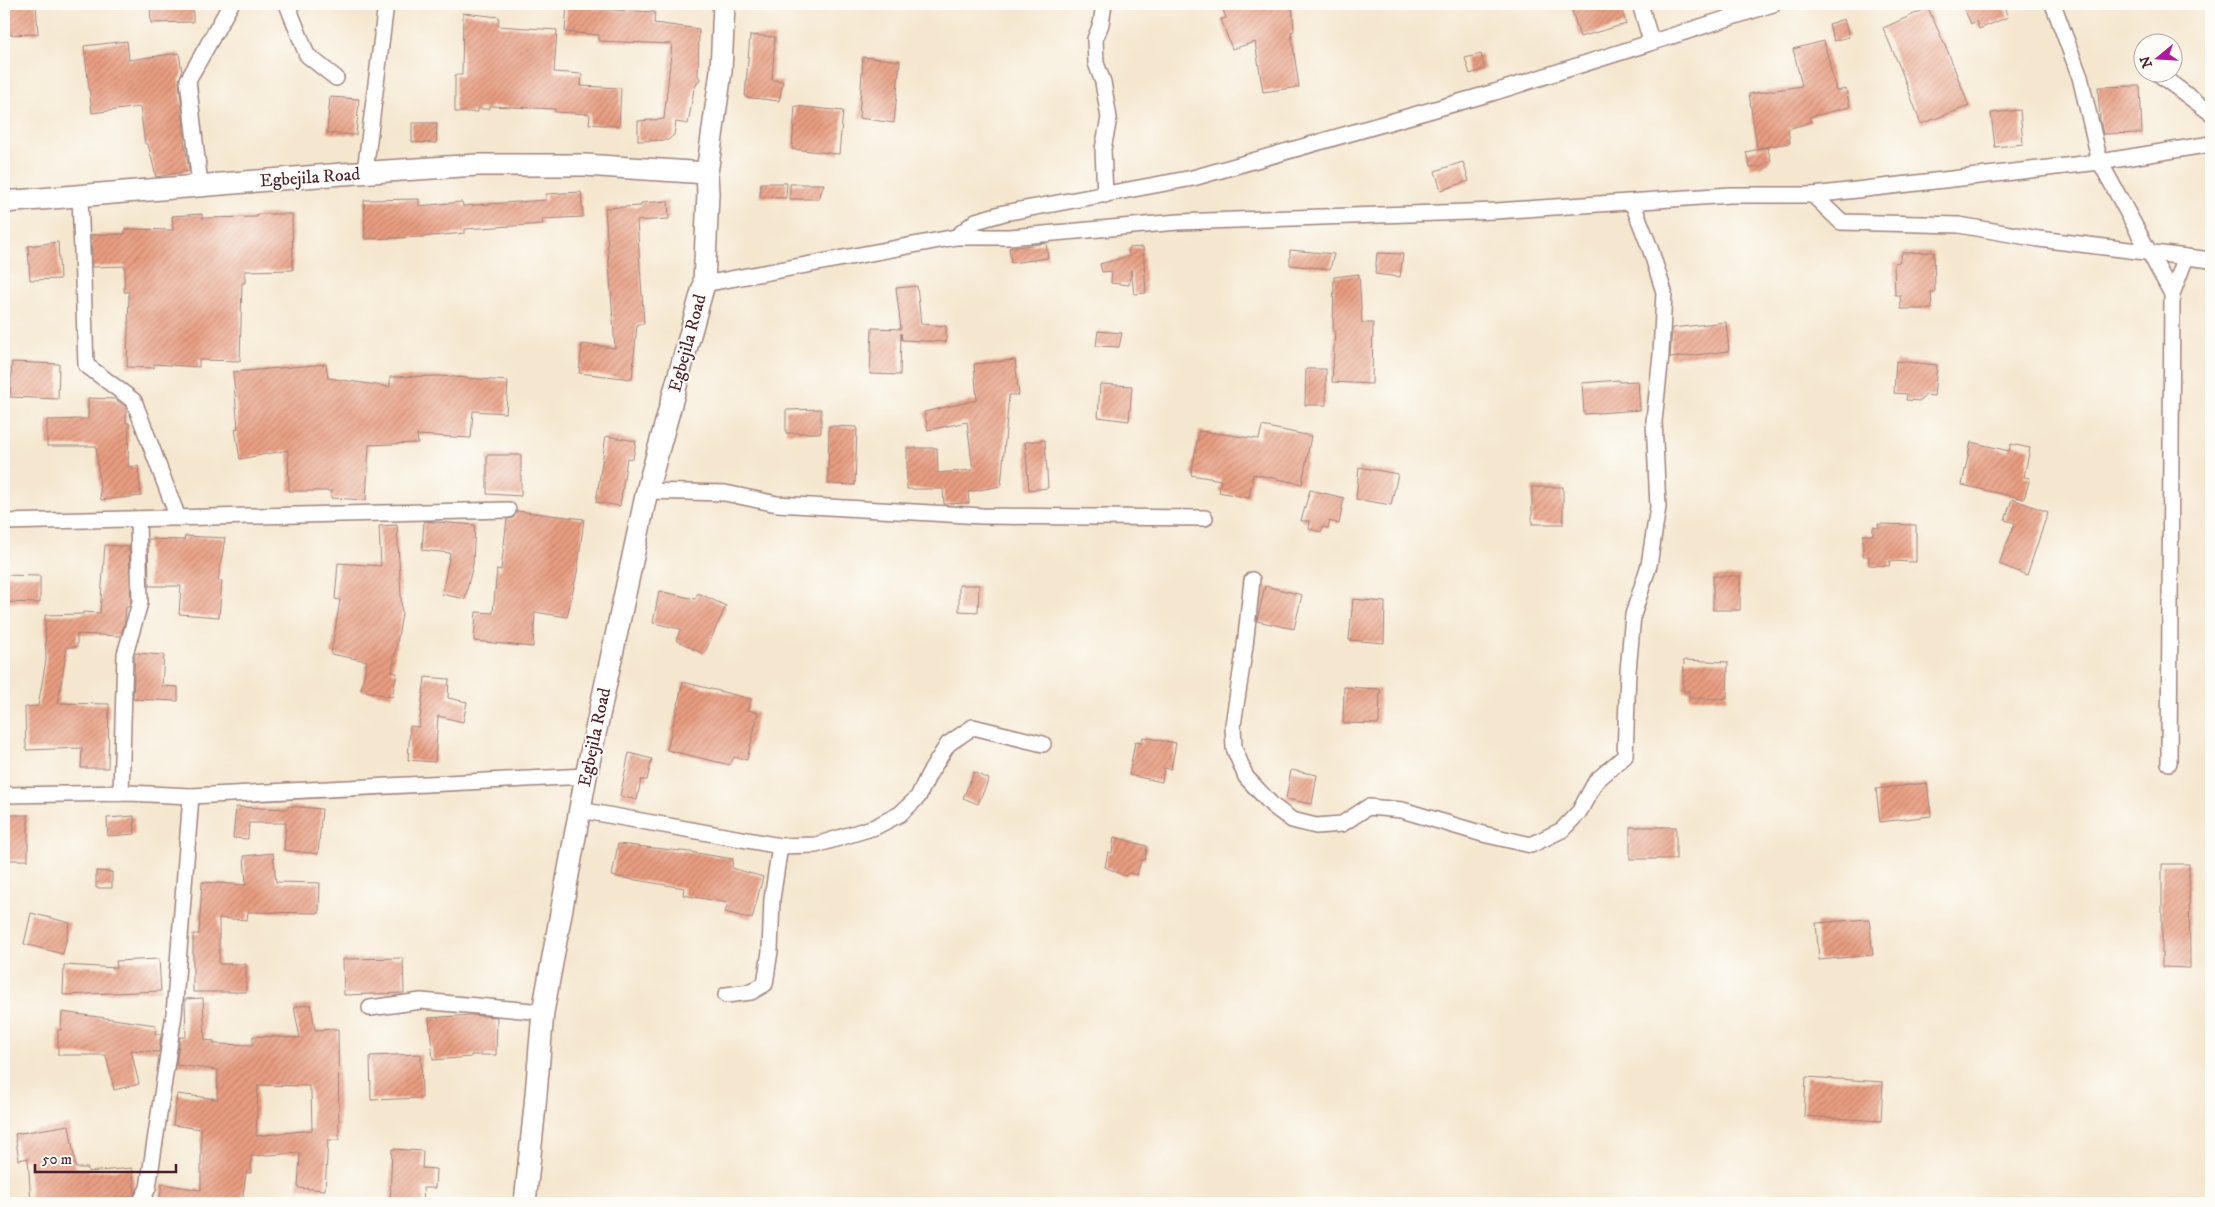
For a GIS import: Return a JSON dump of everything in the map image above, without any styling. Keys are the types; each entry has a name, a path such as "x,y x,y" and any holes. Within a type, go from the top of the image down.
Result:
{"street":[{"path":"200,185 188,80 231,4"},
{"path":"287,4 307,56 336,78"},
{"path":"365,172 386,4"},
{"path":"706,173 721,71 724,4"},
{"path":"1104,4 1101,24 1096,39 1096,63 1103,82 1109,118 1103,149 1105,195"},
{"path":"1640,4 1652,41"},
{"path":"956,237 976,222 1004,213 1202,176 1495,92 1773,4"},
{"path":"2053,4 2080,77 2100,162 2172,294"},
{"path":"2169,82 2211,113"},
{"path":"704,284 956,237 1009,238 1178,222 1496,211 1730,195 1813,195 2100,162 2211,144"},
{"name":"Egbejila Road","path":"4,202 365,172 477,165 584,165 706,173 708,194 704,284 647,491 586,776 543,1012 525,1203"},
{"path":"80,195 86,365 134,401 178,518"},
{"path":"1813,195 1841,222 1959,225 2038,238 2211,260"},
{"path":"1252,580 1245,646 1232,725 1234,748 1246,777 1273,806 1292,820 1316,826 1342,824 1368,807 1402,810 1531,845 1562,830 1579,812 1596,781 1625,756 1628,671 1633,615 1649,565 1658,507 1654,421 1661,355 1664,292 1650,248 1632,202"},
{"path":"2169,763 2172,294 2186,257"},
{"path":"647,491 726,493 777,504 982,516 1205,518"},
{"path":"4,522 508,510"},
{"path":"121,793 125,654 140,603 138,519"},
{"path":"580,810 780,846 816,845 875,826 900,814 918,797 928,774 948,744 973,727 1043,744"},
{"path":"4,796 121,793 191,796 586,776"},
{"path":"140,1203 148,1188 174,1014 191,796"},
{"path":"726,995 750,992 765,984 770,951 772,899 780,846"},
{"path":"370,1008 421,1002 543,1012"}],"building":[{"path":"4,4 36,4 38,34 4,35"},
{"path":"150,4 193,4 193,22 151,23"},
{"path":"567,4 593,5 592,9 655,12 654,23 699,29 698,75 700,79 694,89 688,124 676,122 674,135 668,140 638,141 638,121 664,119 672,44 599,41 599,35 565,32"},
{"path":"1221,4 1292,4 1294,31 1291,32 1299,87 1263,92 1255,42 1232,49 1221,19 1226,18"},
{"path":"1570,4 1620,4 1626,24 1580,37"},
{"path":"1962,4 2003,4 2008,17 1979,29 1976,21 1971,24"},
{"path":"1928,8 1969,106 1921,124 1883,28"},
{"path":"463,13 499,17 498,26 557,30 554,72 582,74 581,86 621,88 619,126 589,124 590,114 555,112 555,109 490,106 490,109 478,109 478,112 455,112 455,75 462,75"},
{"path":"1844,19 1849,37 1834,41 1829,24"},
{"path":"750,35 775,37 772,80 783,81 779,101 745,97"},
{"path":"127,41 129,60 179,53 182,72 179,81 189,171 156,177 148,144 145,144 140,107 92,113 84,46"},
{"path":"1824,41 1836,91 1846,89 1850,107 1809,117 1811,122 1788,129 1790,143 1757,148 1749,94 1802,86 1793,49"},
{"path":"1481,54 1485,69 1470,74 1465,58"},
{"path":"863,57 900,61 894,123 859,118"},
{"path":"2140,86 2142,133 2103,134 2100,120 2098,87"},
{"path":"330,97 359,99 356,135 327,133"},
{"path":"795,106 843,111 839,154 792,149"},
{"path":"2020,110 2023,144 1995,147 1991,113"},
{"path":"412,123 437,123 436,143 412,142"},
{"path":"1767,147 1771,160 1760,168 1758,166 1750,168 1746,152"},
{"path":"1463,162 1469,181 1441,190 1435,171"},
{"path":"761,183 787,183 786,198 760,197"},
{"path":"790,184 824,184 819,199 790,199"},
{"path":"581,192 583,217 542,219 543,224 465,229 465,233 365,239 364,200 419,199 419,206 462,202 463,206 546,200 546,194"},
{"path":"668,201 669,219 637,221 644,324 637,324 632,379 579,373 582,344 615,348 605,208 641,206 641,203"},
{"path":"202,214 202,218 257,217 257,214 292,214 293,270 245,271 245,283 242,283 240,361 199,360 199,367 154,364 154,368 127,367 129,292 124,292 125,266 92,267 91,235 125,234 125,229 173,230 172,216"},
{"path":"58,242 60,279 30,280 28,246"},
{"path":"1046,243 1048,258 1011,263 1009,248"},
{"path":"1143,247 1146,293 1134,294 1131,270 1129,285 1111,283 1112,271 1102,272 1100,264 1129,256 1128,248"},
{"path":"1290,250 1334,254 1330,269 1290,265"},
{"path":"1934,252 1935,292 1931,292 1932,309 1901,309 1900,295 1895,295 1894,263 1899,262 1902,253"},
{"path":"1377,253 1403,254 1400,277 1375,274"},
{"path":"1359,274 1362,323 1373,323 1372,384 1332,382 1335,331 1333,331 1334,277"},
{"path":"917,286 921,324 946,326 946,342 902,340 901,333 900,375 870,374 872,328 901,329 896,288"},
{"path":"1726,322 1729,351 1670,358 1672,328"},
{"path":"1098,331 1122,333 1119,347 1096,346"},
{"path":"1015,360 1019,395 1009,395 1001,486 968,492 969,503 944,504 943,489 907,489 907,448 937,448 938,473 973,470 967,422 928,430 924,412 977,400 974,364"},
{"path":"1896,361 1937,365 1934,396 1925,395 1921,401 1906,400 1907,394 1894,393"},
{"path":"12,362 59,364 58,399 10,397"},
{"path":"326,364 328,378 390,387 390,377 440,376 508,381 506,413 473,411 471,438 417,435 418,443 369,445 366,500 331,498 332,491 289,491 288,450 240,459 235,429 238,428 233,372"},
{"path":"1306,369 1326,369 1326,405 1305,405"},
{"path":"1619,380 1619,382 1638,381 1640,410 1584,414 1582,383"},
{"path":"1100,384 1132,386 1129,421 1098,417"},
{"path":"88,398 115,399 126,407 126,423 129,423 128,467 138,466 141,496 101,500 96,446 47,446 47,420 88,419"},
{"path":"821,409 821,433 786,433 786,410"},
{"path":"829,426 857,427 855,485 828,484"},
{"path":"1262,426 1311,436 1302,484 1253,474 1249,498 1219,492 1221,480 1191,475 1199,431 1259,439"},
{"path":"606,436 636,441 633,459 627,458 620,506 596,502"},
{"path":"1045,440 1048,488 1029,490 1025,442"},
{"path":"1971,442 2009,451 2011,444 2030,448 2024,477 2030,478 2024,499 1962,485"},
{"path":"487,455 521,455 521,496 487,494"},
{"path":"1359,467 1398,474 1391,505 1356,499"},
{"path":"1532,487 1563,487 1563,524 1532,524"},
{"path":"1310,490 1344,498 1339,524 1330,521 1328,528 1323,527 1321,532 1309,529 1310,521 1301,521"},
{"path":"2012,499 2048,512 2027,575 1999,564 2015,523 2005,520"},
{"path":"517,511 584,519 577,573 567,617 535,612 533,647 474,641 476,612 493,613 497,569 501,570 507,519 513,518"},
{"path":"424,521 475,525 473,564 465,599 442,594 450,553 422,550"},
{"path":"1878,524 1916,525 1916,562 1890,561 1889,566 1869,565 1869,556 1863,556 1863,535 1873,535 1873,527 1879,528"},
{"path":"397,525 402,614 392,672 397,673 392,697 361,690 367,661 331,654 340,600 335,599 338,563 381,566 379,526"},
{"path":"185,536 225,538 218,581 222,581 219,617 179,614 181,586 149,586 148,539 184,540"},
{"path":"105,545 129,547 131,602 129,607 126,607 121,636 77,634 77,647 67,647 58,703 109,704 108,768 81,768 82,748 26,750 25,707 38,706 46,660 45,615 83,614 83,612 100,613"},
{"path":"4,575 40,576 40,603 4,602"},
{"path":"1713,576 1740,576 1740,610 1713,610"},
{"path":"959,585 979,585 978,612 959,611"},
{"path":"1265,586 1302,595 1294,629 1257,621"},
{"path":"659,591 695,599 698,593 726,606 704,654 676,640 681,629 653,623"},
{"path":"1353,599 1385,602 1384,643 1349,640"},
{"path":"135,653 164,655 162,686 178,687 178,701 133,699"},
{"path":"1684,660 1728,662 1727,699 1689,698 1689,691 1683,691"},
{"path":"425,677 449,679 448,698 467,702 463,722 438,716 435,762 408,760 410,726 419,727"},
{"path":"683,682 751,699 748,710 758,713 747,760 734,757 730,765 667,750"},
{"path":"1344,687 1380,689 1379,724 1343,723"},
{"path":"1143,737 1176,743 1171,769 1164,768 1162,782 1129,775 1135,742 1142,743"},
{"path":"629,753 652,759 647,780 641,780 637,800 620,796"},
{"path":"1291,770 1317,775 1312,804 1286,799"},
{"path":"974,772 989,779 978,804 963,798"},
{"path":"1927,783 1931,816 1880,822 1876,789"},
{"path":"288,806 322,809 318,854 284,850 286,823 249,823 248,839 233,838 236,807 288,809"},
{"path":"4,815 28,815 28,860 4,860"},
{"path":"134,816 135,834 108,836 107,818"},
{"path":"1630,827 1676,827 1676,859 1630,859"},
{"path":"1114,837 1147,846 1145,859 1141,860 1137,875 1129,873 1125,876 1105,867 1108,852 1112,853"},
{"path":"618,844 733,859 732,868 763,877 752,919 725,912 728,903 683,895 684,888 612,876"},
{"path":"273,853 276,882 320,883 319,913 248,912 247,920 219,918 219,964 246,964 246,992 193,992 193,934 199,934 202,882 246,885 244,856"},
{"path":"2162,864 2189,864 2190,968 2162,967"},
{"path":"96,871 112,872 112,888 96,888"},
{"path":"31,913 70,923 63,954 24,944"},
{"path":"1869,919 1873,955 1819,960 1816,923"},
{"path":"403,958 404,993 344,995 343,959"},
{"path":"159,959 161,991 63,995 64,965 117,968 116,961"},
{"path":"203,998 205,1040 214,1041 214,1044 253,1045 253,1036 300,1038 294,1007 311,1004 315,1030 338,1029 339,1140 328,1140 325,1190 298,1188 300,1153 251,1156 251,1173 246,1173 242,1203 159,1202 162,1184 201,1190 201,1129 173,1125 177,1094 217,1099 218,1070 176,1065 180,1037 186,1037 185,999","holes":["258,1085 309,1086 309,1090 311,1090 312,1130 256,1136"]},
{"path":"62,1012 156,1025 155,1034 161,1034 159,1052 131,1050 139,1084 114,1090 106,1055 58,1055 58,1030 61,1030"},
{"path":"470,1015 497,1017 496,1055 471,1055 471,1057 433,1060 429,1018"},
{"path":"421,1054 422,1098 371,1100 370,1056"},
{"path":"1806,1077 1883,1082 1881,1121 1804,1116"},
{"path":"69,1125 76,1168 88,1168 88,1172 132,1168 135,1193 132,1197 88,1201 88,1203 31,1203 28,1158 19,1160 15,1134"},
{"path":"392,1149 423,1151 422,1168 436,1169 435,1188 423,1188 424,1203 390,1201"}]}
